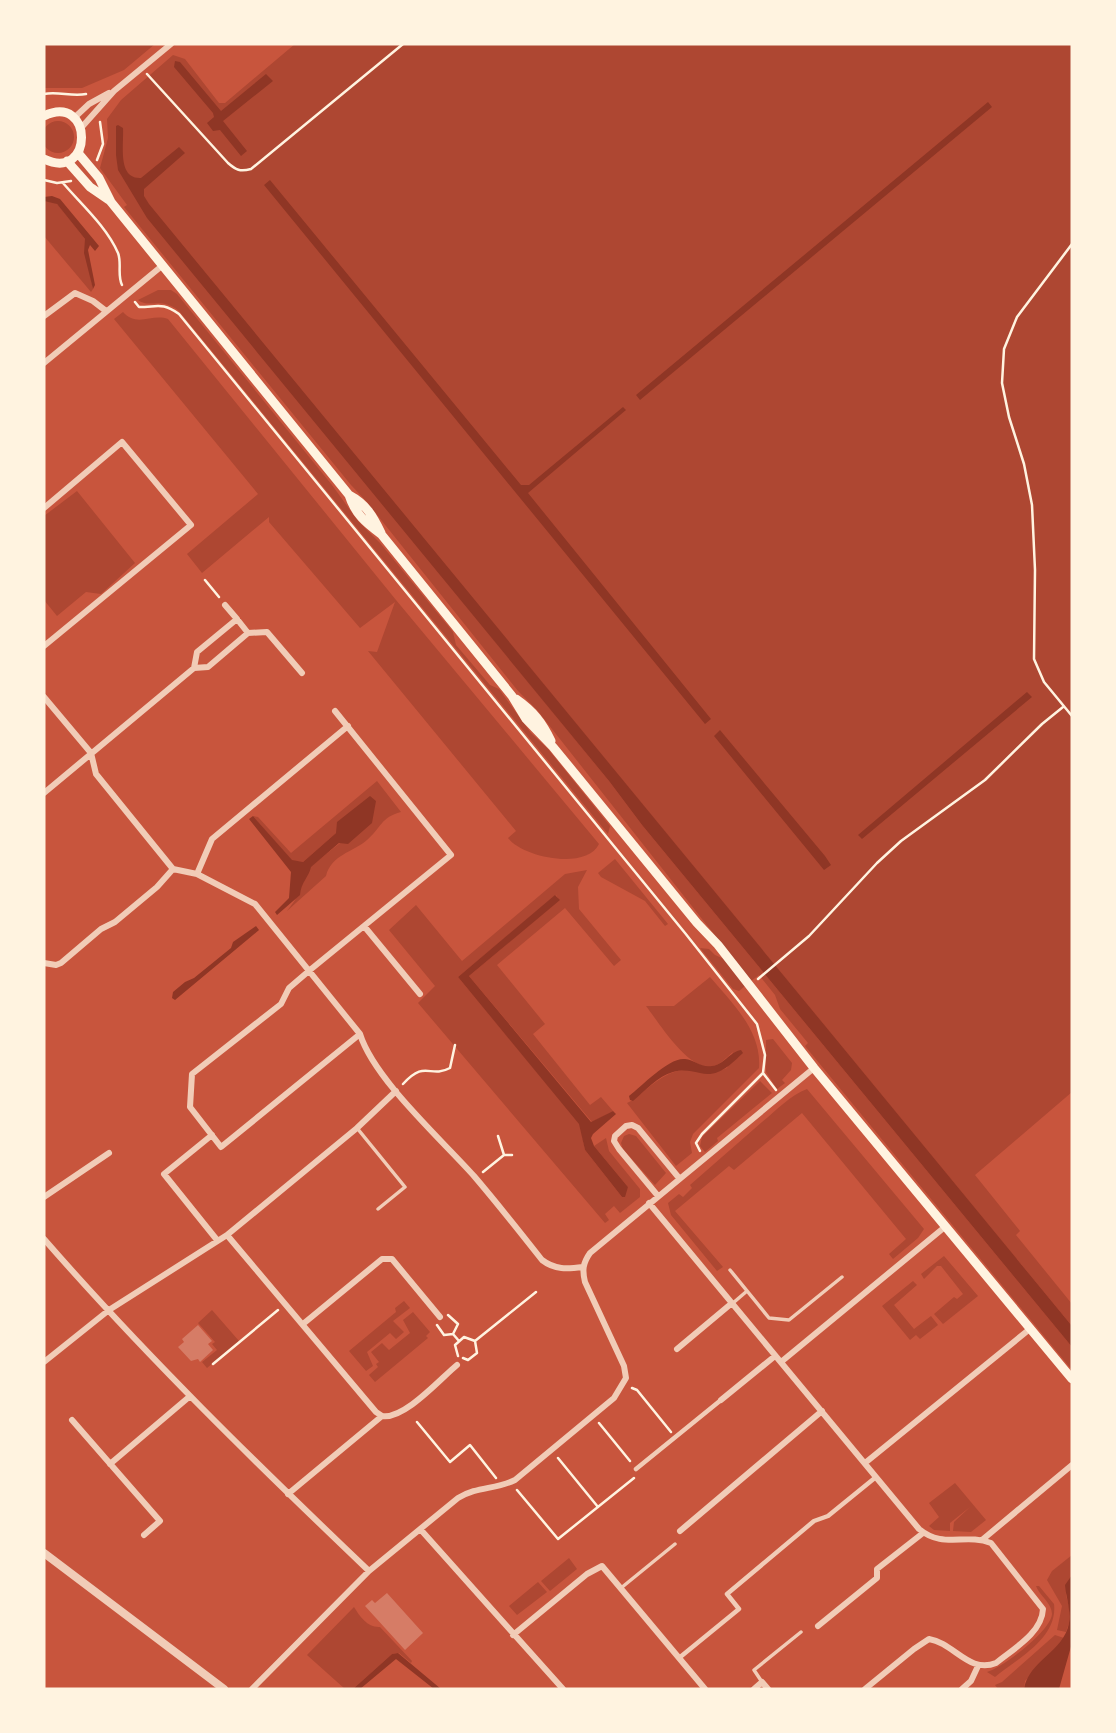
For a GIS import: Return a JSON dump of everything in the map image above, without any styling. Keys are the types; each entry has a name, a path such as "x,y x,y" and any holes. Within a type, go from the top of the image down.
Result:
{"main road":[{"path":"44,115 63,112 74,118 81,128 82,141 78,153 67,161 54,163 44,159"},
{"path":"78,153 99,178 111,202 349,495 362,502 372,514 381,534 512,696 526,719 553,747 718,945 814,1068 1072,1379"},
{"path":"67,161 90,187 111,202"}],"street":[{"path":"81,128 114,91 171,44"},
{"path":"74,118 89,104 114,91"},
{"path":"44,363 163,265"},
{"path":"44,316 75,293 93,301 106,311"},
{"path":"44,508 122,442 191,525 44,646"},
{"path":"225,605 248,633"},
{"path":"194,668 197,652 237,619"},
{"path":"44,793 194,668 208,667 248,633 267,632 302,673"},
{"path":"44,696 91,753 96,774 173,869 197,874 255,904 360,1034 365,1049 396,1091 547,1263 565,1269 583,1267"},
{"path":"335,711 451,855 289,988 281,1004 192,1074 190,1107 221,1147 360,1034"},
{"path":"197,874 212,839 348,726"},
{"path":"44,963 61,963 101,929 123,916 157,887 173,869"},
{"path":"364,926 420,994"},
{"path":"252,1689 369,1571 466,1493 473,1489 498,1487 511,1482 614,1398 626,1378 624,1366 585,1282 583,1267 590,1252 814,1068"},
{"path":"44,1362 108,1310 227,1235 357,1128 396,1091"},
{"path":"658,1196 614,1141 615,1136 626,1126 638,1128 679,1178"},
{"path":"212,1135 164,1174 217,1240"},
{"path":"44,1197 109,1153"},
{"path":"649,1203 923,1533 942,1540 982,1540 991,1543 1043,1609 1042,1619 1036,1629 996,1663 978,1666 941,1641 929,1639 914,1648 865,1689"},
{"path":"781,1362 946,1226"},
{"path":"227,1235 382,1416 390,1418 405,1410 457,1365"},
{"path":"44,1239 100,1304 189,1397 369,1571"},
{"path":"303,1324 382,1259 392,1259 440,1317"},
{"path":"677,1349 732,1303"},
{"path":"865,1463 1031,1328"},
{"path":"636,1469 775,1356"},
{"path":"110,1464 189,1397"},
{"path":"680,1531 822,1411"},
{"path":"288,1494 382,1416"},
{"path":"72,1420 160,1521 144,1535"},
{"path":"982,1540 1072,1465"},
{"path":"679,1658 738,1609 727,1594 814,1521 828,1516 876,1477"},
{"path":"421,1530 563,1689"},
{"path":"818,1626 877,1578 877,1569 923,1533"},
{"path":"44,1553 224,1689"},
{"path":"513,1634 587,1574 602,1566 705,1689"},
{"path":"962,1689 971,1681 978,1666"},
{"path":"754,1689 762,1682 768,1689"}],"lane":[{"path":"357,1128 405,1187 378,1209"},
{"path":"730,1269 769,1318 789,1320 842,1277"},
{"path":"732,1303 747,1291"},
{"path":"621,1588 675,1544"},
{"path":"762,1682 754,1670 801,1632"}],"path":[{"path":"142,68 228,163 243,171 251,169 403,44"},
{"path":"44,94 89,94"},
{"path":"91,169 103,144 99,118"},
{"path":"44,180 64,183 81,176"},
{"path":"64,183 100,226 119,255 118,277 127,294 139,307 159,304 179,314 757,1024 765,1055 763,1073 698,1139 696,1143 705,1156"},
{"path":"1072,244 1017,317 1004,349 1002,383 1032,505 1035,570 1034,659 1044,682 1072,716"},
{"path":"205,580 225,605"},
{"path":"756,981 809,936 885,856 922,824 985,780 1064,706"},
{"path":"396,1091 418,1071 426,1069 440,1072 450,1068 455,1045"},
{"path":"763,1073 781,1095"},
{"path":"498,1136 504,1156"},
{"path":"475,1178 504,1156 512,1155"},
{"path":"475,1341 536,1292"},
{"path":"213,1364 285,1304"},
{"path":"450,1315 458,1324 453,1334 444,1335 436,1326 440,1317 450,1315"},
{"path":"453,1334 460,1341"},
{"path":"464,1337 475,1341 477,1353 468,1360 458,1356 455,1345 464,1337"},
{"path":"623,1383 637,1390 676,1437"},
{"path":"511,1482 558,1539 598,1507 637,1475 636,1469 592,1416"},
{"path":"418,1422 450,1462 470,1446 496,1478 498,1487"},
{"path":"551,1449 598,1507"}],"shaded area":[{"path":"44,44 155,44 124,70 82,88 44,88"},
{"path":"295,44 1072,44 1072,1092 975,1175 1020,1231 1016,1235 1072,1304 1072,1326 489,618 191,269 642,825 1072,1347 1072,1370 805,1046 808,1043 780,1009 775,995 759,975 751,981 537,710 518,691 124,207 127,205 100,168 108,138 107,119 121,100 173,55 185,59 219,103 225,103"},
{"path":"175,61 180,62 221,111 266,74 273,81 223,121 247,151 241,156 220,130 213,131 207,123 214,117 213,113 174,67"},
{"path":"988,102 992,107 640,400 636,395"},
{"path":"58,121 69,126 74,137 69,148 58,153 47,148 42,137 47,126"},
{"path":"118,125 123,128 125,167 133,177 141,178 179,147 185,153 144,189 144,196 149,204 1072,1326 1072,1347 147,218 118,170"},
{"path":"270,180 521,485 529,485 623,407 626,410 528,493 711,719 705,724 264,185"},
{"path":"44,197 60,199 99,246 95,251 90,245 88,250 95,285 93,289 84,253 85,239 57,204 44,201"},
{"path":"44,201 58,205 85,239 93,289 91,292 44,236"},
{"path":"158,290 171,290 177,294 332,485 358,521 380,543 453,632 456,645 490,685 499,689 531,733 548,749 610,826 608,834 179,311 167,304 138,300"},
{"path":"123,312 128,317 139,320 168,319 599,844 592,852 581,857 554,858 526,851 508,838 516,831 368,651 377,652 395,602 360,628 269,522 269,517 202,573 187,554 258,494 114,319"},
{"path":"77,491 135,563 101,594 86,592 57,616 44,600 44,516"},
{"path":"1027,692 1032,697 862,839 858,835"},
{"path":"720,730 831,865 824,870 714,736"},
{"path":"377,781 401,812 389,817 372,836 337,859 326,876 287,911 310,867 340,843 336,833 303,862 292,861 253,816 258,817 291,853"},
{"path":"370,796 376,801 372,823 348,844 339,843 311,867 300,895 277,915 275,912 289,898 291,872 249,819 253,816 292,860 303,862 336,833 337,822"},
{"path":"615,859 668,924 665,926 645,901 601,877 598,873"},
{"path":"587,870 578,887 579,909 621,960 614,966 565,908 497,965 545,1024 533,1034 590,1105 601,1097 613,1111 592,1122 469,976 559,900 556,895 458,977 580,1124 585,1150 622,1197 628,1187 594,1146 606,1138 609,1151 640,1189 640,1197 620,1213 614,1206 605,1214 609,1220 605,1223 418,1003 435,986 389,930 416,905 462,961 565,874"},
{"path":"555,895 560,900 469,976 591,1122 613,1111 616,1114 591,1138 594,1146 628,1187 625,1197 622,1197 585,1150 579,1124 458,977"},
{"path":"256,926 259,930 175,1000 172,998 173,992 194,978 231,948 233,942"},
{"path":"700,948 709,949 724,959 745,986 739,991 733,989"},
{"path":"710,977 736,1007 751,1030 759,1055 759,1068 693,1134 690,1142 692,1153 676,1166 627,1103 676,1071 713,1073 727,1068 733,1052 716,1065 701,1065 683,1053 646,1006 674,1006"},
{"path":"773,1039 792,1063 791,1070 782,1080 785,1083 777,1089 766,1072 766,1040"},
{"path":"741,1050 743,1053 719,1072 673,1072 657,1080 633,1101 630,1100 629,1096 671,1063 685,1059 712,1066"},
{"path":"760,1081 772,1093 717,1138 718,1141 705,1152 700,1146 702,1137"},
{"path":"807,1089 924,1229 918,1238 893,1259 889,1254 906,1239 802,1113 734,1170 729,1166 675,1211 723,1267 717,1271 671,1215 668,1203 679,1194 683,1197 692,1188 690,1185 762,1122 789,1099"},
{"path":"624,1136 636,1136 666,1173 655,1185 623,1149 621,1143"},
{"path":"944,1256 978,1296 943,1324 934,1314 954,1297 957,1299 963,1294 941,1266 937,1266 924,1279 921,1274"},
{"path":"913,1281 917,1285 894,1305 914,1329 931,1316 938,1325 920,1339 916,1335 910,1340 882,1306"},
{"path":"404,1301 410,1308 393,1321 404,1332 396,1339 390,1333 367,1352 373,1366 366,1371 349,1351 396,1312 395,1308"},
{"path":"212,1310 239,1341 207,1368 202,1362 217,1350 212,1344 215,1342 198,1323"},
{"path":"413,1312 430,1332 426,1336 428,1338 375,1382 369,1375 378,1367 376,1364 379,1362 371,1352 382,1343 389,1350 410,1333 403,1320"},
{"path":"955,1483 986,1520 971,1532 953,1531 954,1522 970,1507 950,1523 950,1531 934,1530 929,1526 939,1517 929,1503"},
{"path":"1072,1555 1072,1575 1066,1595 1069,1623 1066,1632 1057,1630 1062,1606 1047,1580 1052,1571"},
{"path":"569,1558 577,1569 550,1591 541,1581"},
{"path":"1072,1575 1072,1643 1059,1689 1024,1689 1032,1671 1066,1633 1069,1613 1065,1585"},
{"path":"538,1582 547,1592 517,1615 509,1606"},
{"path":"1036,1586 1039,1586 1054,1604 1050,1627 1035,1646 995,1677 987,1672 1025,1648 1050,1621 1051,1610"},
{"path":"354,1607 368,1624 380,1627 412,1661 411,1663 399,1653 392,1654 353,1689 345,1689 307,1655"},
{"path":"1055,1635 1064,1638 1025,1681 1024,1689 998,1689 995,1685 1002,1682"},
{"path":"398,1653 441,1689 434,1689 396,1659 360,1689 353,1689 392,1654"}],"building":[{"path":"198,1325 212,1341 208,1344 213,1350 200,1362 198,1359 191,1361 178,1347 184,1342 182,1339"},
{"path":"387,1593 423,1633 405,1650 365,1606 372,1600 375,1603"}]}
